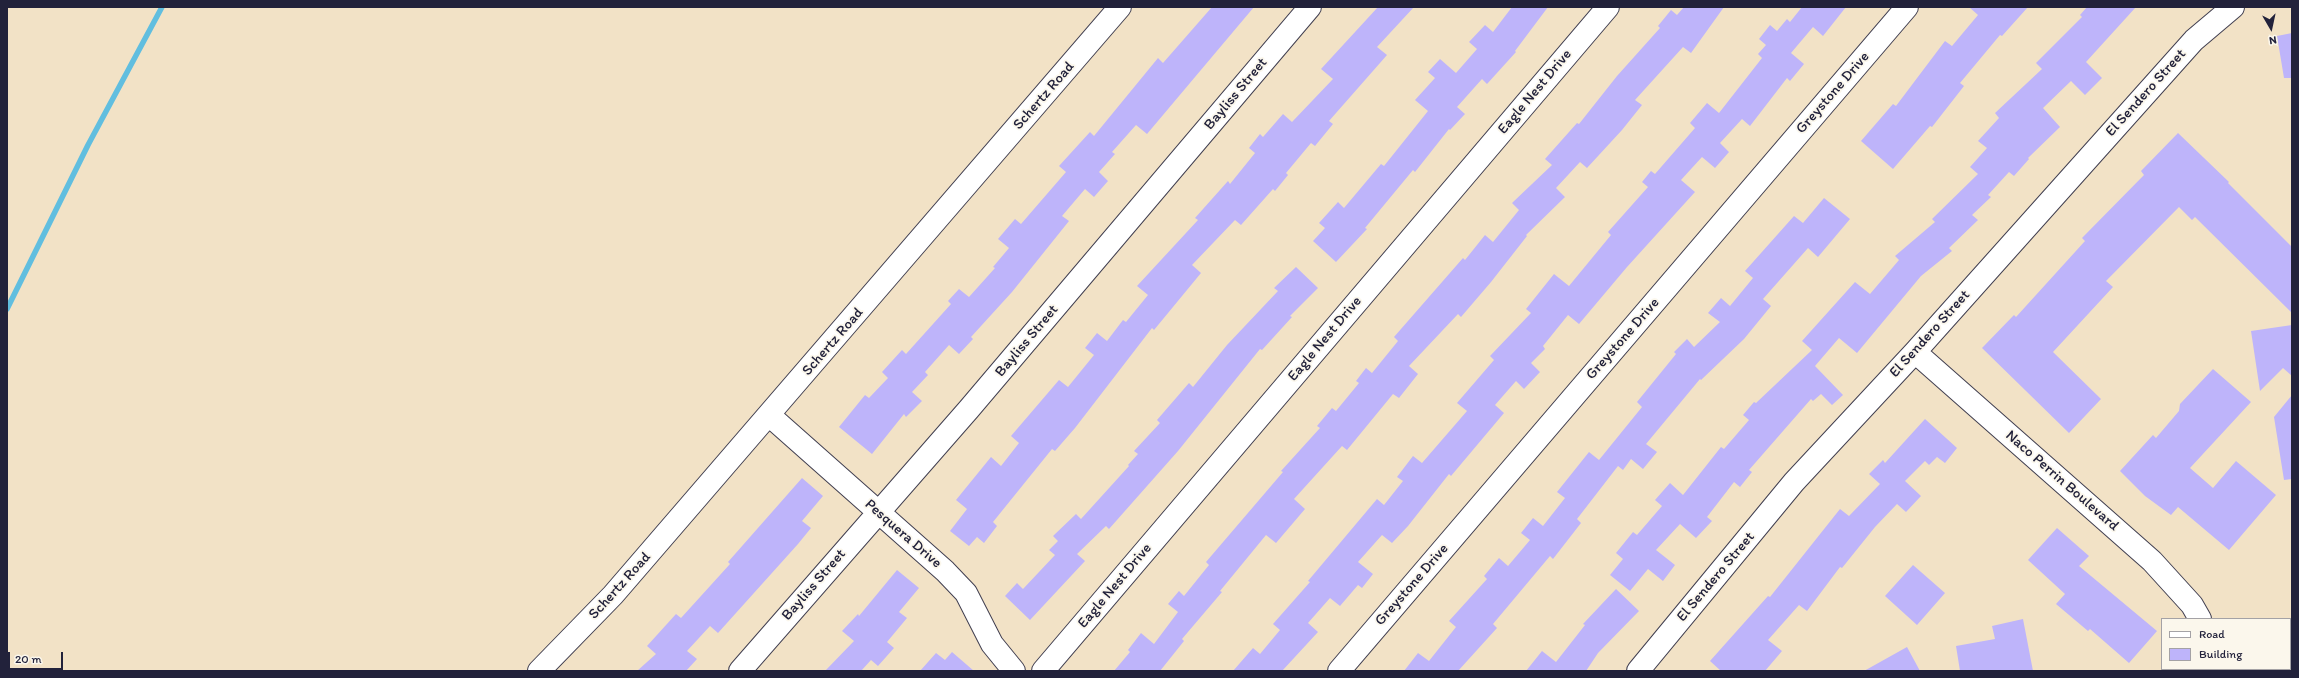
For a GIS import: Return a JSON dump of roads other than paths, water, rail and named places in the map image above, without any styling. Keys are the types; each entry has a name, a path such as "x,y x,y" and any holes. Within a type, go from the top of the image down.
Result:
{"street":[{"name":"Schertz Road","path":"539,671 613,595 1120,7"},
{"name":"Bayliss Street","path":"740,671 969,409 1310,7"},
{"name":"Eagle Nest Drive","path":"1043,671 1608,7"},
{"name":"Greystone Drive","path":"1338,671 1907,7"},
{"name":"El Sendero Street","path":"1638,671 1794,482 1915,352 2194,40 2233,7"},
{"name":"Naco Perrin Boulevard","path":"1915,352 2152,561 2192,605 2199,618"},
{"name":"Pesquera Drive","path":"769,415 945,571 966,593 992,644 1014,671"}],"waterway":[{"path":"7,309 88,145 162,7"}]}
